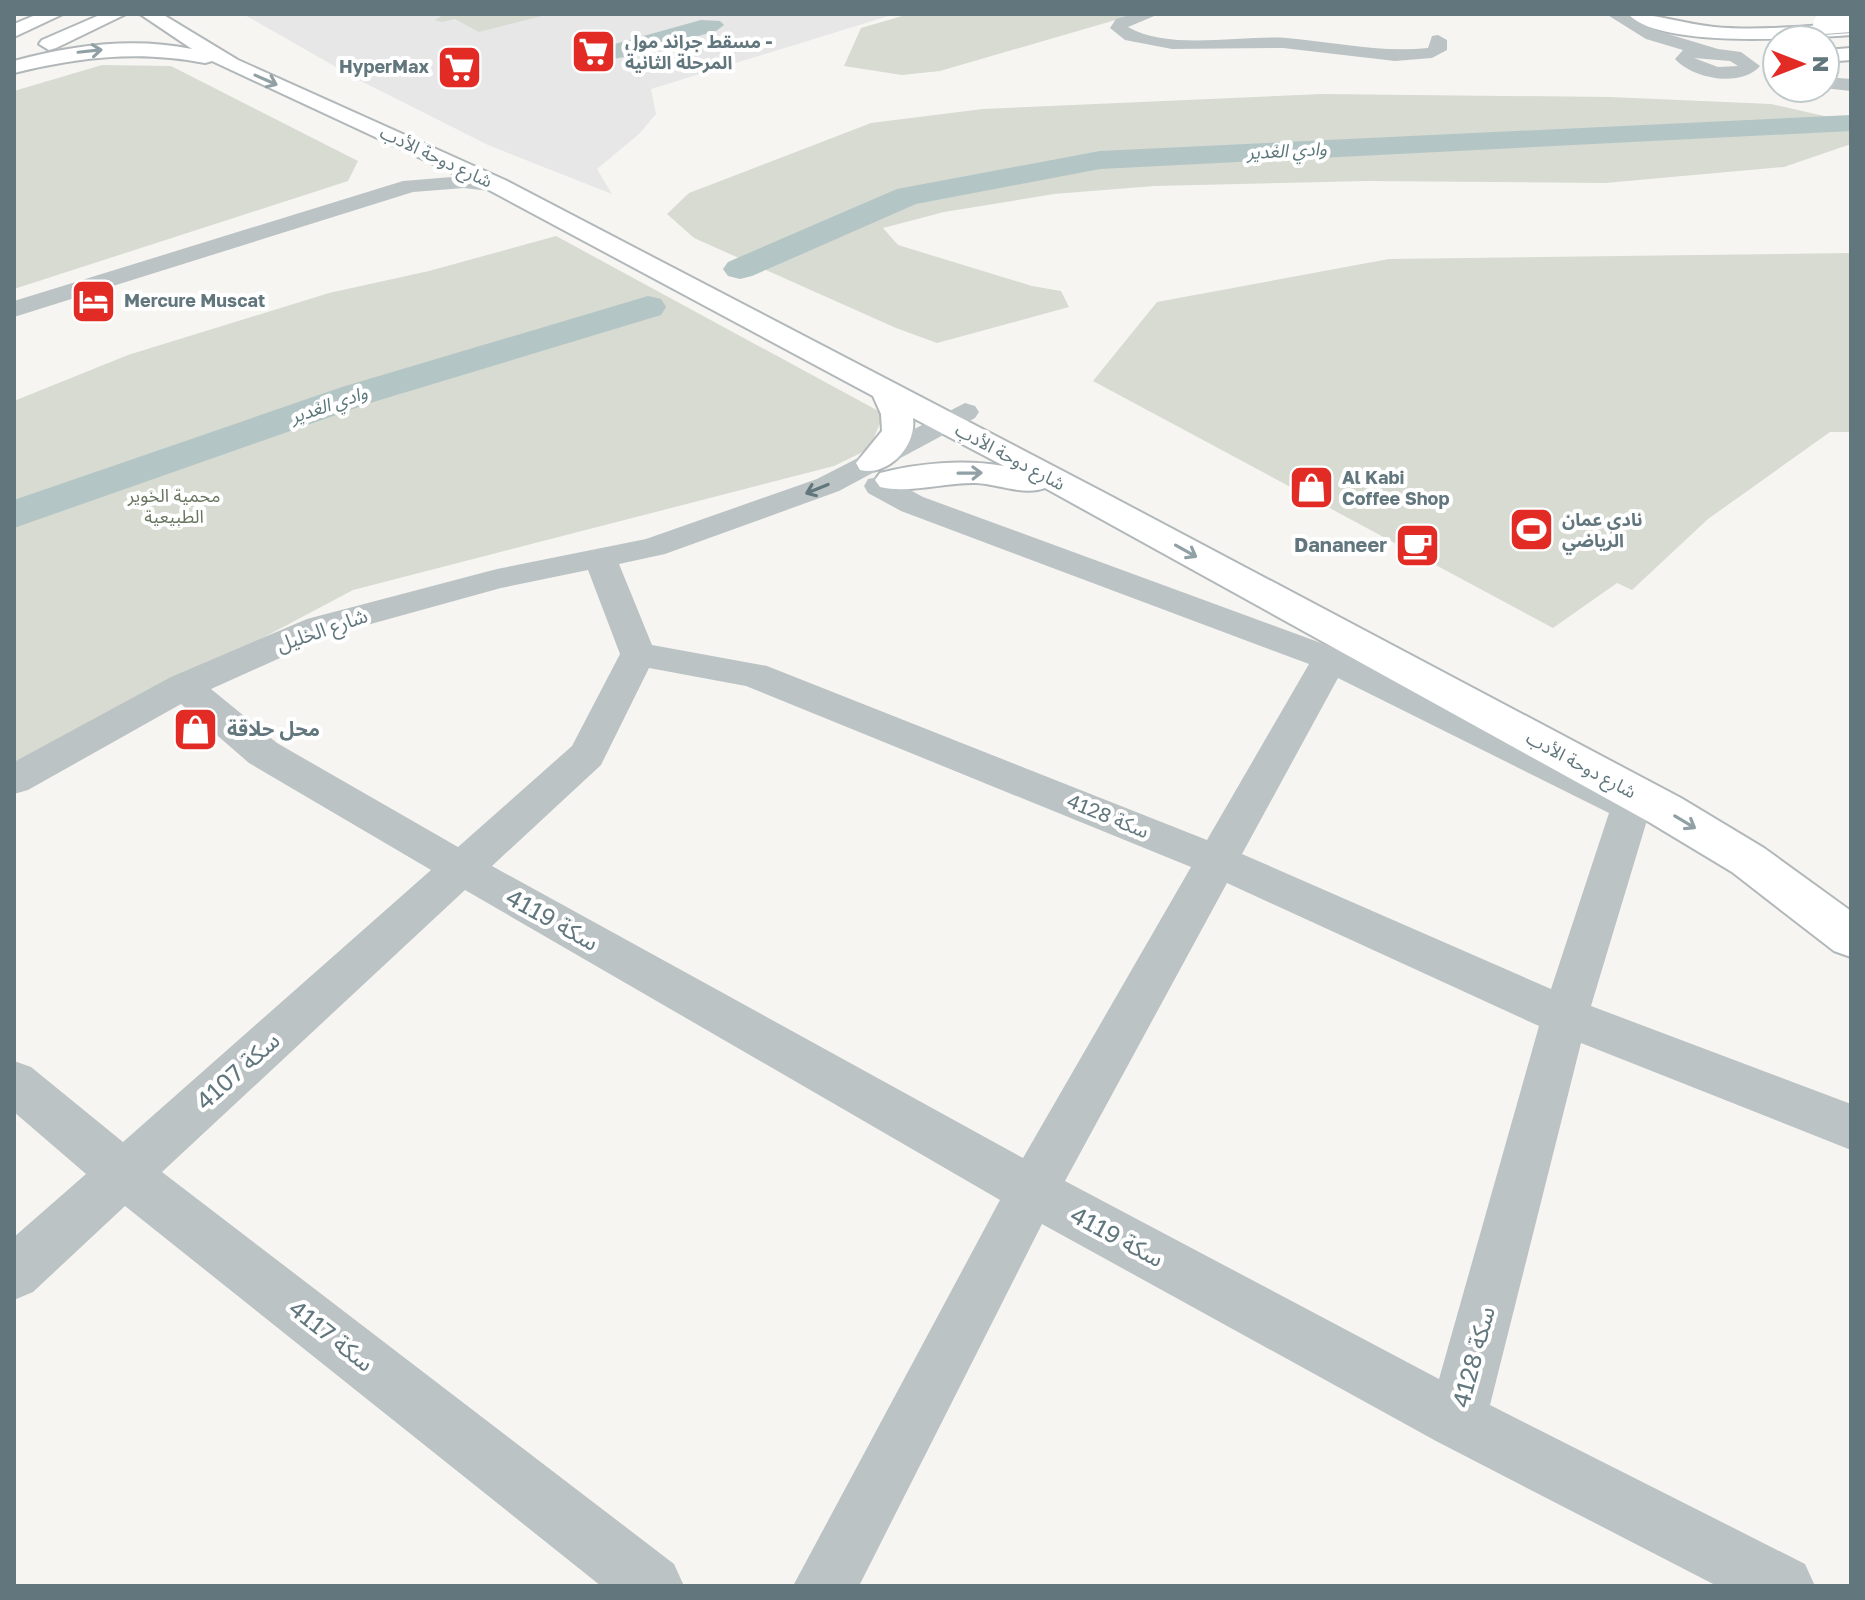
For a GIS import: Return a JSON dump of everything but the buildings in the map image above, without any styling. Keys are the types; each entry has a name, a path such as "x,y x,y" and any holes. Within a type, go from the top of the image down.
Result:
{"main road":[{"path":"14,22 27,14"},
{"path":"14,31 54,14"},
{"path":"14,46 88,14"},
{"path":"14,58 117,14"},
{"name":"شارع دوحة الأدب","path":"149,14 231,64 497,185 886,392 966,423 1215,535 1655,773 1851,897"},
{"path":"1637,14 1673,26 1727,33 1839,22"},
{"path":"1650,14 1673,22 1718,28 1839,22"},
{"path":"14,67 69,54 143,49 186,53 231,64"},
{"name":"شارع دوحة الأدب","path":"364,100 562,199 966,423 1093,500 1665,810 1748,860 1851,937"},
{"path":"886,392 895,406 898,435 881,476 1004,473 1093,500"}],"street":[{"path":"1151,14 1122,23 1118,28 1135,37 1158,42 1286,43 1382,54 1432,53 1438,50 1438,40"},
{"path":"1603,14 1703,68 1728,72 1762,68 1735,56 1652,35 1614,14"},
{"path":"1684,59 1691,53 1711,52"},
{"path":"411,186 429,174 438,156"},
{"path":"14,309 411,186 464,182 497,185"},
{"name":"شارع الخليل","path":"14,780 184,686 319,627 497,579 654,547 757,534 794,524 881,476 966,423"},
{"path":"825,1586 1032,1191 1330,659 912,504 881,476"},
{"path":"461,868 587,755 638,654 601,560"},
{"name":"سكة 4128","path":"638,654 754,675 1216,860 1565,1016 1851,1127"},
{"name":"سكة 4128","path":"1330,659 1631,807 1565,1016 1457,1420"},
{"name":"سكة 4119","path":"184,686 263,753 1032,1191 1457,1420 1783,1586"},
{"name":"سكة 4107","path":"14,1273 461,868"},
{"name":"سكة 4117","path":"14,1082 125,1175 652,1586"}],"shaded area":[{"path":"243,14 895,14 651,89 656,114 639,134 597,169 612,194 488,145 357,79"},
{"path":"701,20 720,21 724,25 716,31 625,57 573,60 575,55"}],"green space":[{"path":"445,14 549,14 479,32 455,19 435,20"},
{"path":"909,14 1136,14 940,71 902,75 844,66 861,28"},
{"path":"102,65 171,66 358,161 348,181 14,289 14,91"},
{"path":"1322,94 1610,97 1771,104 1851,122 1851,144 1784,167 1605,183 1366,181 1154,186 1054,194 944,212 883,228 898,245 1032,286 1061,291 1069,307 937,343 896,328 694,238 667,214 689,193 871,123 983,109"},
{"name":"محمية الخوير الطبيعية","path":"556,236 884,414 869,449 834,466 353,590 14,770 14,401 128,355 329,293 429,271"},
{"name":"نادي عمان الرياضي","path":"1851,253 1851,432 1830,432 1708,519 1632,590 1617,583 1553,628 1093,381 1157,302 1389,259"}],"waterway":[{"name":"وادي الغدير","path":"740,269 908,196 1100,160 1851,123"},
{"name":"وادي الغدير","path":"14,515 356,395 648,307"}],"place":[{"name":"مسقط جراند مول - المرحلة الثانية","path":"594,52"},
{"name":"HyperMax","path":"460,67"},
{"name":"Mercure Muscat","path":"93,301"},
{"name":"Al Kabi Coffee Shop","path":"1311,488"},
{"name":"نادي عمان الرياضي","path":"1531,530"},
{"name":"Dananeer","path":"1418,545"},
{"name":"محل حلاقة","path":"196,729"}]}
